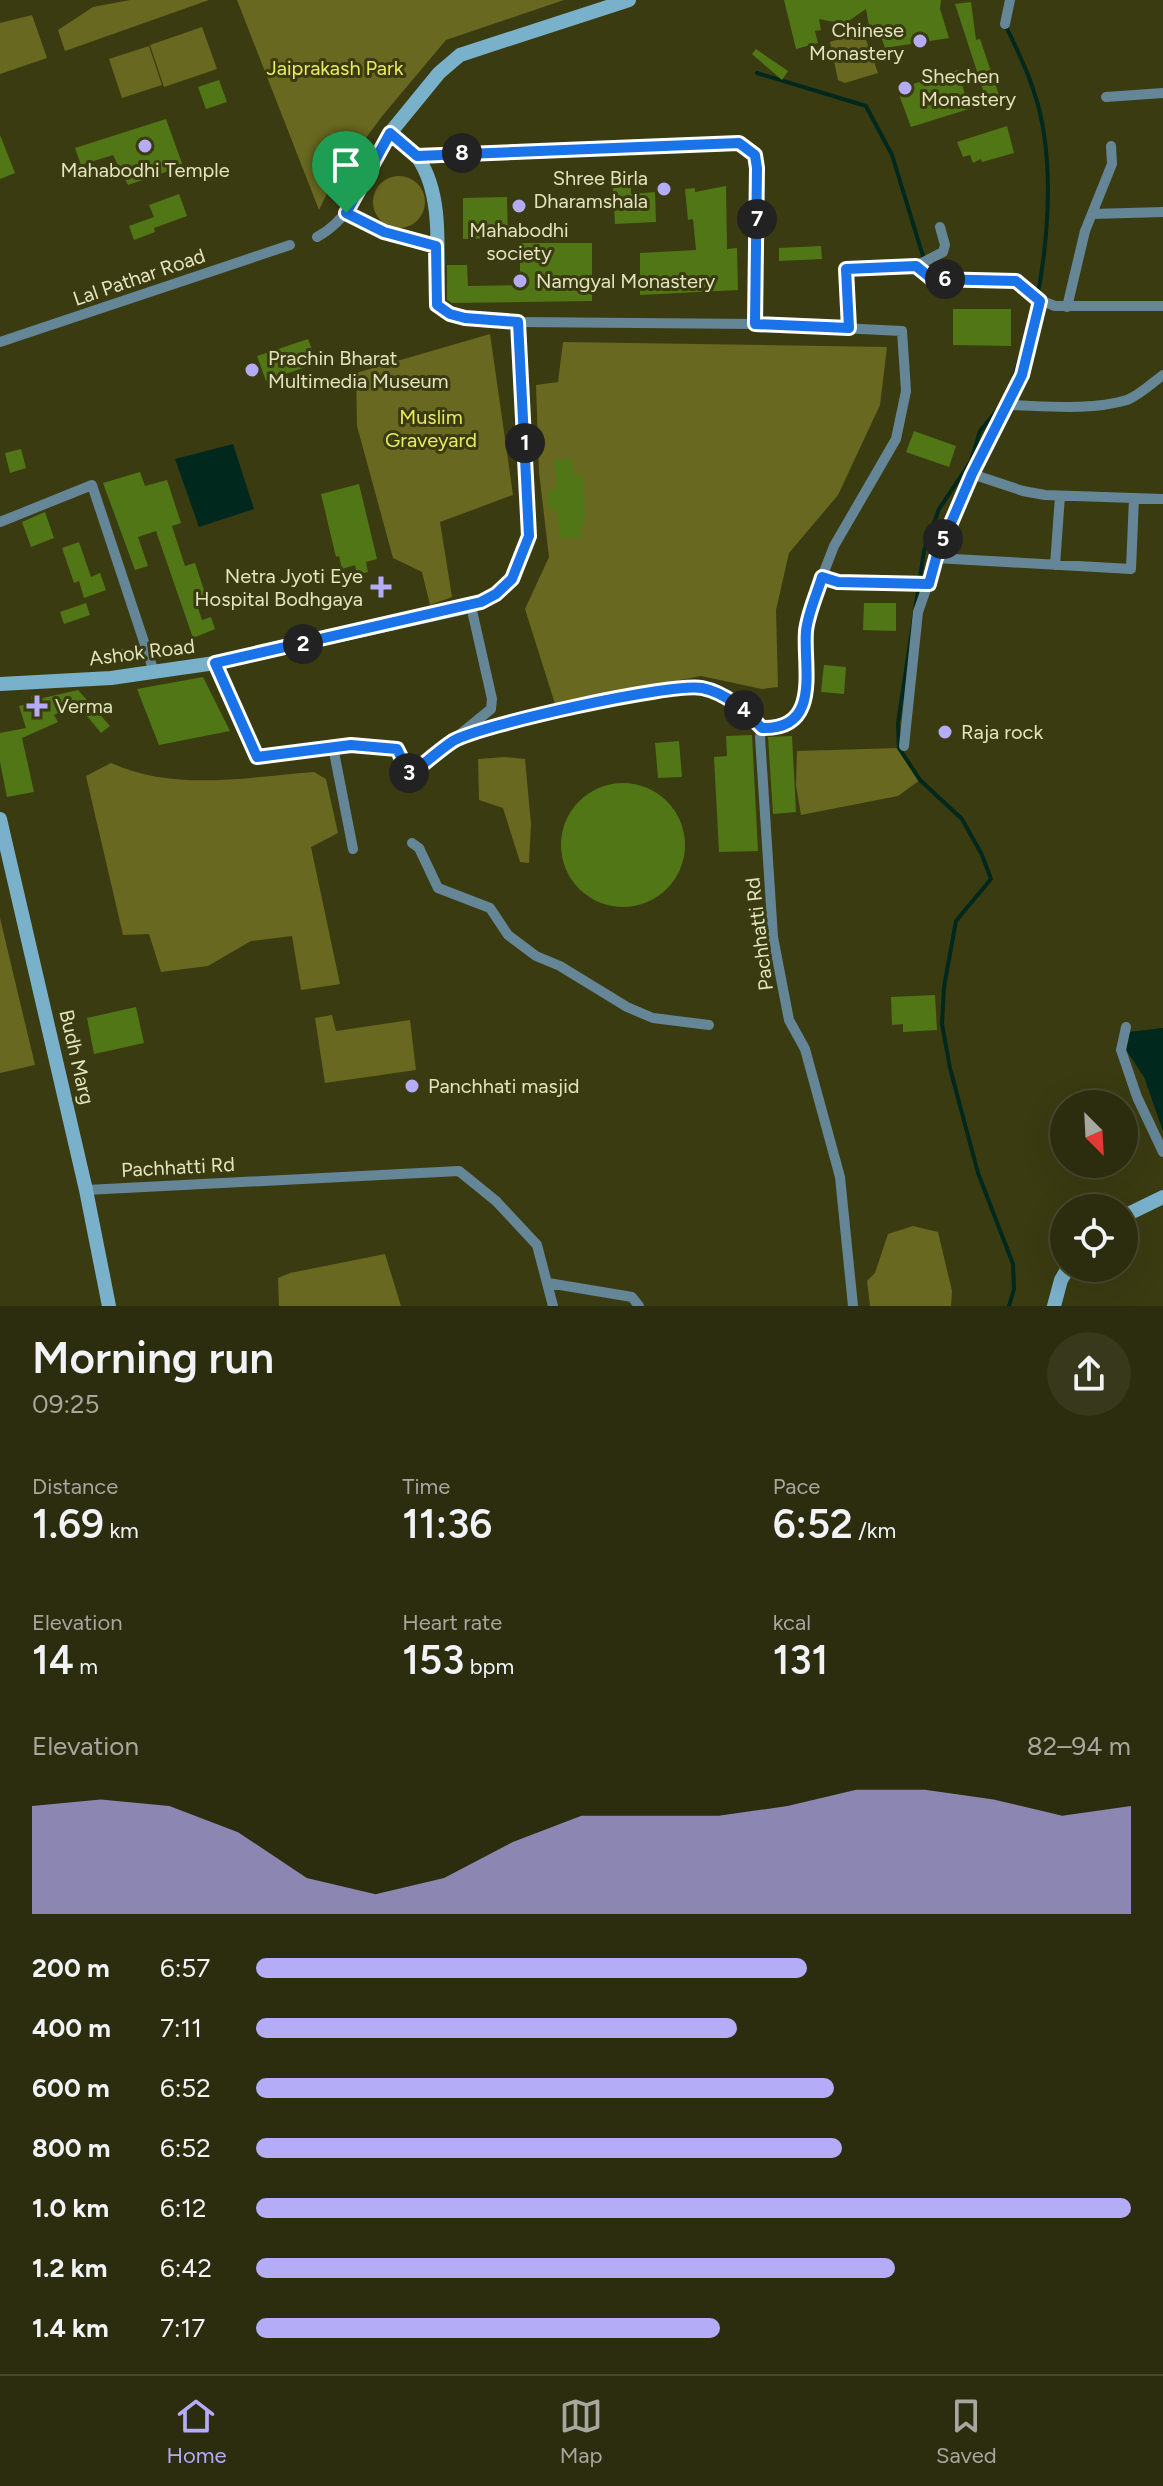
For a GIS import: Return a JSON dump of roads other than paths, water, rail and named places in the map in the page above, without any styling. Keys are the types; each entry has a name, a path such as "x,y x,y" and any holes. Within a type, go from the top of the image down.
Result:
{"street":[{"path":"317,237 346,213 390,133 439,73 460,55 629,0"},
{"path":"1005,24 1010,0"},
{"path":"1106,97 1163,93"},
{"path":"390,133 417,156 431,182 437,305 450,314 518,322 755,324 902,331 906,391 896,439 834,546 822,577 806,629 807,694 802,710 787,721 762,728 744,710 718,692 688,686 565,709 454,740"},
{"path":"417,156 739,143 755,155 757,168 755,324"},
{"path":"1067,307 1085,231 1112,164 1111,146"},
{"path":"1092,214 1163,212"},
{"path":"346,213 384,232 436,246"},
{"path":"849,328 846,269 917,266 945,249 940,227"},
{"name":"Lal Pathar Road","path":"0,342 290,245"},
{"path":"917,266 932,279 1016,281 1036,299 1067,307 1163,306"},
{"path":"904,746 918,612 936,558 972,474 1022,375 1036,299"},
{"name":"Ashok Road","path":"0,684 111,678 215,663 471,606 496,594 512,579 529,536 518,322"},
{"path":"1008,405 1064,407 1114,402 1133,397 1163,375"},
{"path":"972,474 1023,491 1060,496 1163,499"},
{"path":"0,522 92,485 154,672"},
{"path":"1055,565 1060,496"},
{"path":"936,558 1131,569 1134,498"},
{"path":"822,577 838,582 929,584"},
{"path":"215,663 257,757 351,745 397,749 410,775 491,709 492,699 471,606"},
{"name":"Pachhatti Rd","path":"762,728 760,737 773,937 789,1020 805,1049 840,1177 853,1306"},
{"path":"333,747 353,849"},
{"name":"Budh Marg","path":"0,819 86,1190 109,1306"},
{"path":"412,843 419,848 438,888 490,908 508,935 536,956 560,966 627,1007 653,1018 709,1025"},
{"path":"1126,1027 1121,1050 1137,1097 1163,1152"},
{"name":"Pachhatti Rd","path":"86,1190 459,1171 496,1201 537,1245 553,1306"},
{"path":"1138,1209 1163,1197"},
{"path":"1054,1306 1060,1282"},
{"path":"548,1283 632,1297 639,1306"}],"waterway":[{"path":"1005,24 1031,83 1045,141 1047,222 1037,299"},
{"path":"757,73 866,106 892,155 927,269 1007,275 1021,279 1038,293"},
{"path":"1011,387 1028,330"},
{"path":"1004,402 980,431 971,461 939,509 924,551 898,723 899,748 920,780 962,819 991,879 956,921 944,987 942,1024 950,1068 978,1173 1013,1264 1014,1289 1009,1306"}],"place":[{"name":"Chinese Monastery","path":"920,41"},
{"name":"Shechen Monastery","path":"905,88"},
{"name":"Mahabodhi Temple","path":"145,146"},
{"name":"Shree Birla Dharamshala","path":"664,189"},
{"name":"Mahabodhi society","path":"519,206"},
{"name":"Namgyal Monastery","path":"520,281"},
{"name":"Prachin Bharat Multimedia Museum","path":"252,370"},
{"name":"Netra Jyoti Eye Hospital Bodhgaya","path":"381,587"},
{"name":"Verma","path":"37,706"},
{"name":"Raja rock","path":"945,732"},
{"name":"Panchhati masjid","path":"412,1086"}],"park label":[{"name":"Jaiprakash Park","path":"335,68"},
{"name":"Muslim Graveyard","path":"431,428"}]}
